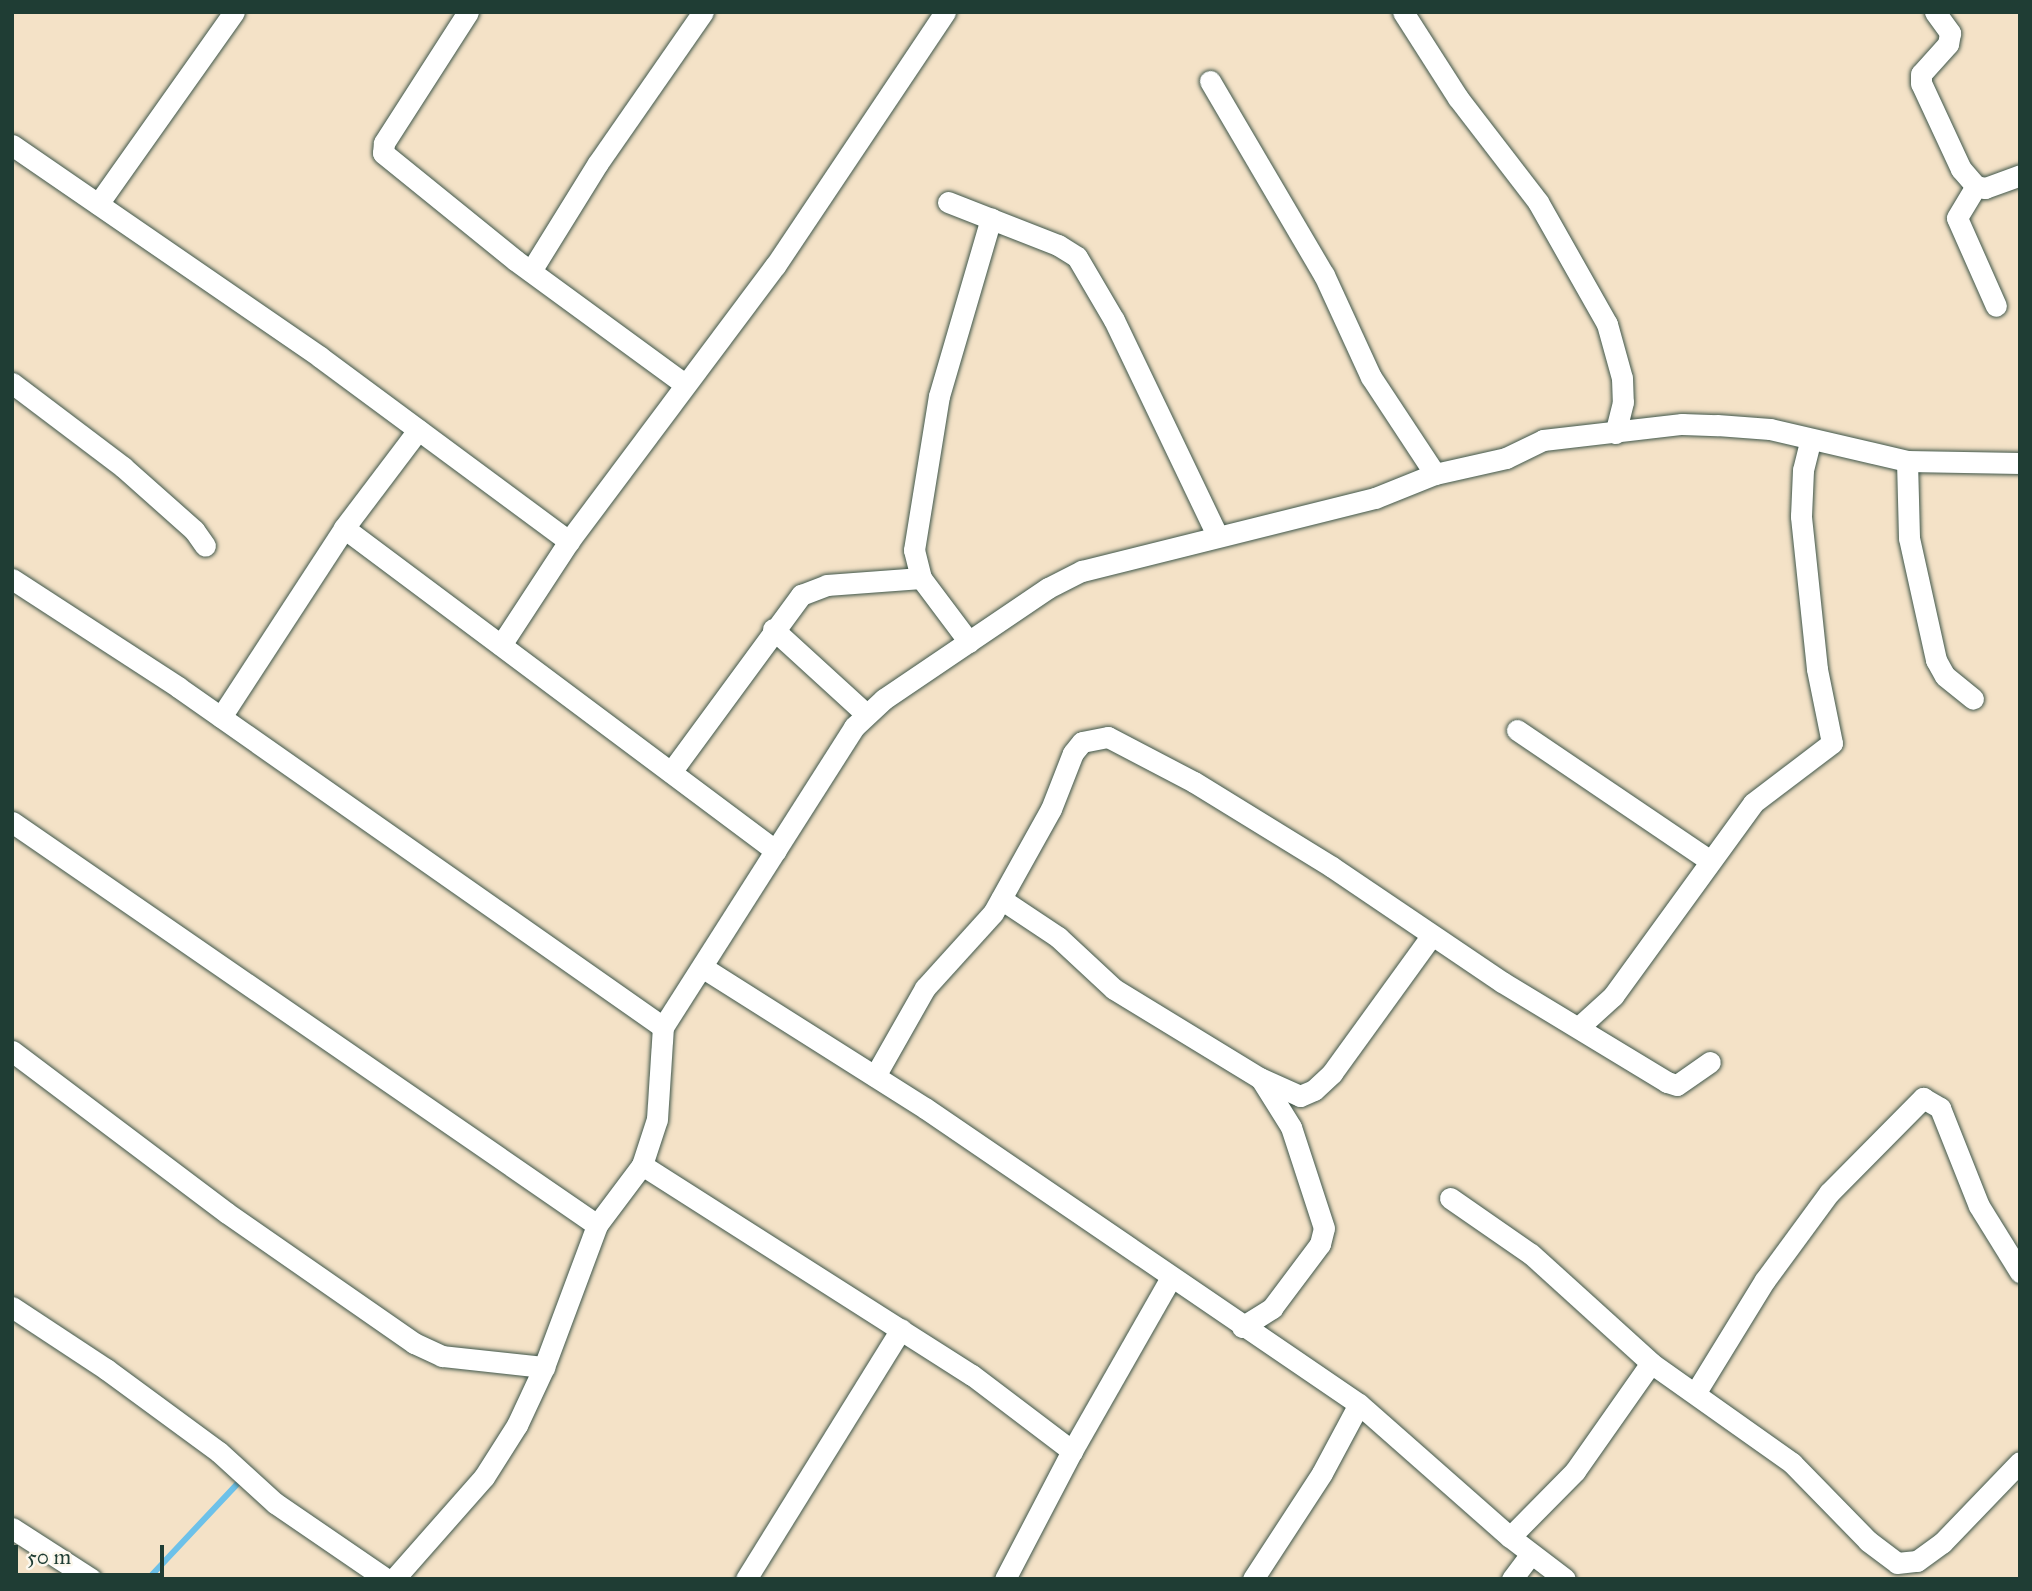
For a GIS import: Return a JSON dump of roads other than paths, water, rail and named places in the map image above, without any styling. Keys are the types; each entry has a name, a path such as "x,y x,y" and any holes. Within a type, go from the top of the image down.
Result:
{"street":[{"path":"98,204 234,12"},
{"path":"468,12 384,143 383,153 531,271 683,383"},
{"path":"531,271 598,163 703,12"},
{"path":"501,645 569,541 683,383 775,266 945,12"},
{"path":"1403,12 1458,98 1538,202 1607,324 1622,378 1623,402 1615,433"},
{"path":"1935,12 1950,33 1942,54 1921,74 1922,92 1961,169 1976,186 1994,187 2020,175"},
{"path":"1210,81 1324,275 1371,377 1435,474"},
{"path":"12,145 418,430 569,541"},
{"path":"1976,186 1957,218 1996,306"},
{"path":"948,202 1068,249 1089,274 1217,534"},
{"path":"969,642 921,578 914,540 939,396 991,218"},
{"path":"12,383 123,467 194,530 205,546"},
{"path":"394,1579 484,1477 517,1426 544,1367 597,1225 642,1165 657,1119 663,1027 866,713 969,642 1048,589 1082,571 1217,534 1375,498 1435,474 1484,465 1543,440 1682,424 1770,429 1907,461 2020,463"},
{"path":"222,717 344,528 418,430"},
{"path":"1580,1026 1626,980 1709,860 1763,793 1819,756 1834,737 1818,669 1801,516 1803,470 1811,439"},
{"path":"1907,461 1909,538 1936,660 1945,676 1973,699"},
{"path":"344,528 776,851"},
{"path":"671,772 773,629 801,595 814,588 921,578"},
{"path":"12,579 222,717 663,1027"},
{"path":"773,629 866,713"},
{"path":"1517,730 1709,860"},
{"path":"874,1076 925,988 1001,899 1051,809 1073,753 1082,742 1108,737 1205,789 1502,982 1677,1085 1710,1062"},
{"path":"12,822 597,1225"},
{"path":"1001,899 1058,937 1114,989 1260,1077 1300,1096 1321,1085 1432,935"},
{"path":"702,967 874,1076 1267,1345 1359,1404 1531,1555 1565,1579"},
{"path":"12,1051 227,1213 415,1343 442,1356 544,1367"},
{"path":"1242,1327 1272,1308 1320,1244 1324,1228 1291,1127 1260,1077"},
{"path":"1696,1392 1765,1280 1829,1193 1923,1098 1940,1108 1979,1206 2020,1272"},
{"path":"642,1165 972,1375 1072,1451"},
{"path":"1450,1198 1531,1254 1651,1363 1696,1392 1792,1463 1868,1541 1904,1566 1942,1543 2020,1462"},
{"path":"1005,1579 1072,1451 1170,1279"},
{"path":"12,1307 118,1377 219,1452 275,1503 386,1579"},
{"path":"1267,1345 1272,1308"},
{"path":"746,1579 901,1329"},
{"path":"1510,1537 1575,1471 1651,1363"},
{"path":"1252,1579 1322,1473 1359,1404"},
{"path":"12,1528 91,1579"},
{"path":"1512,1579 1531,1555"}],"waterway":[{"path":"148,1579 241,1480"}]}
